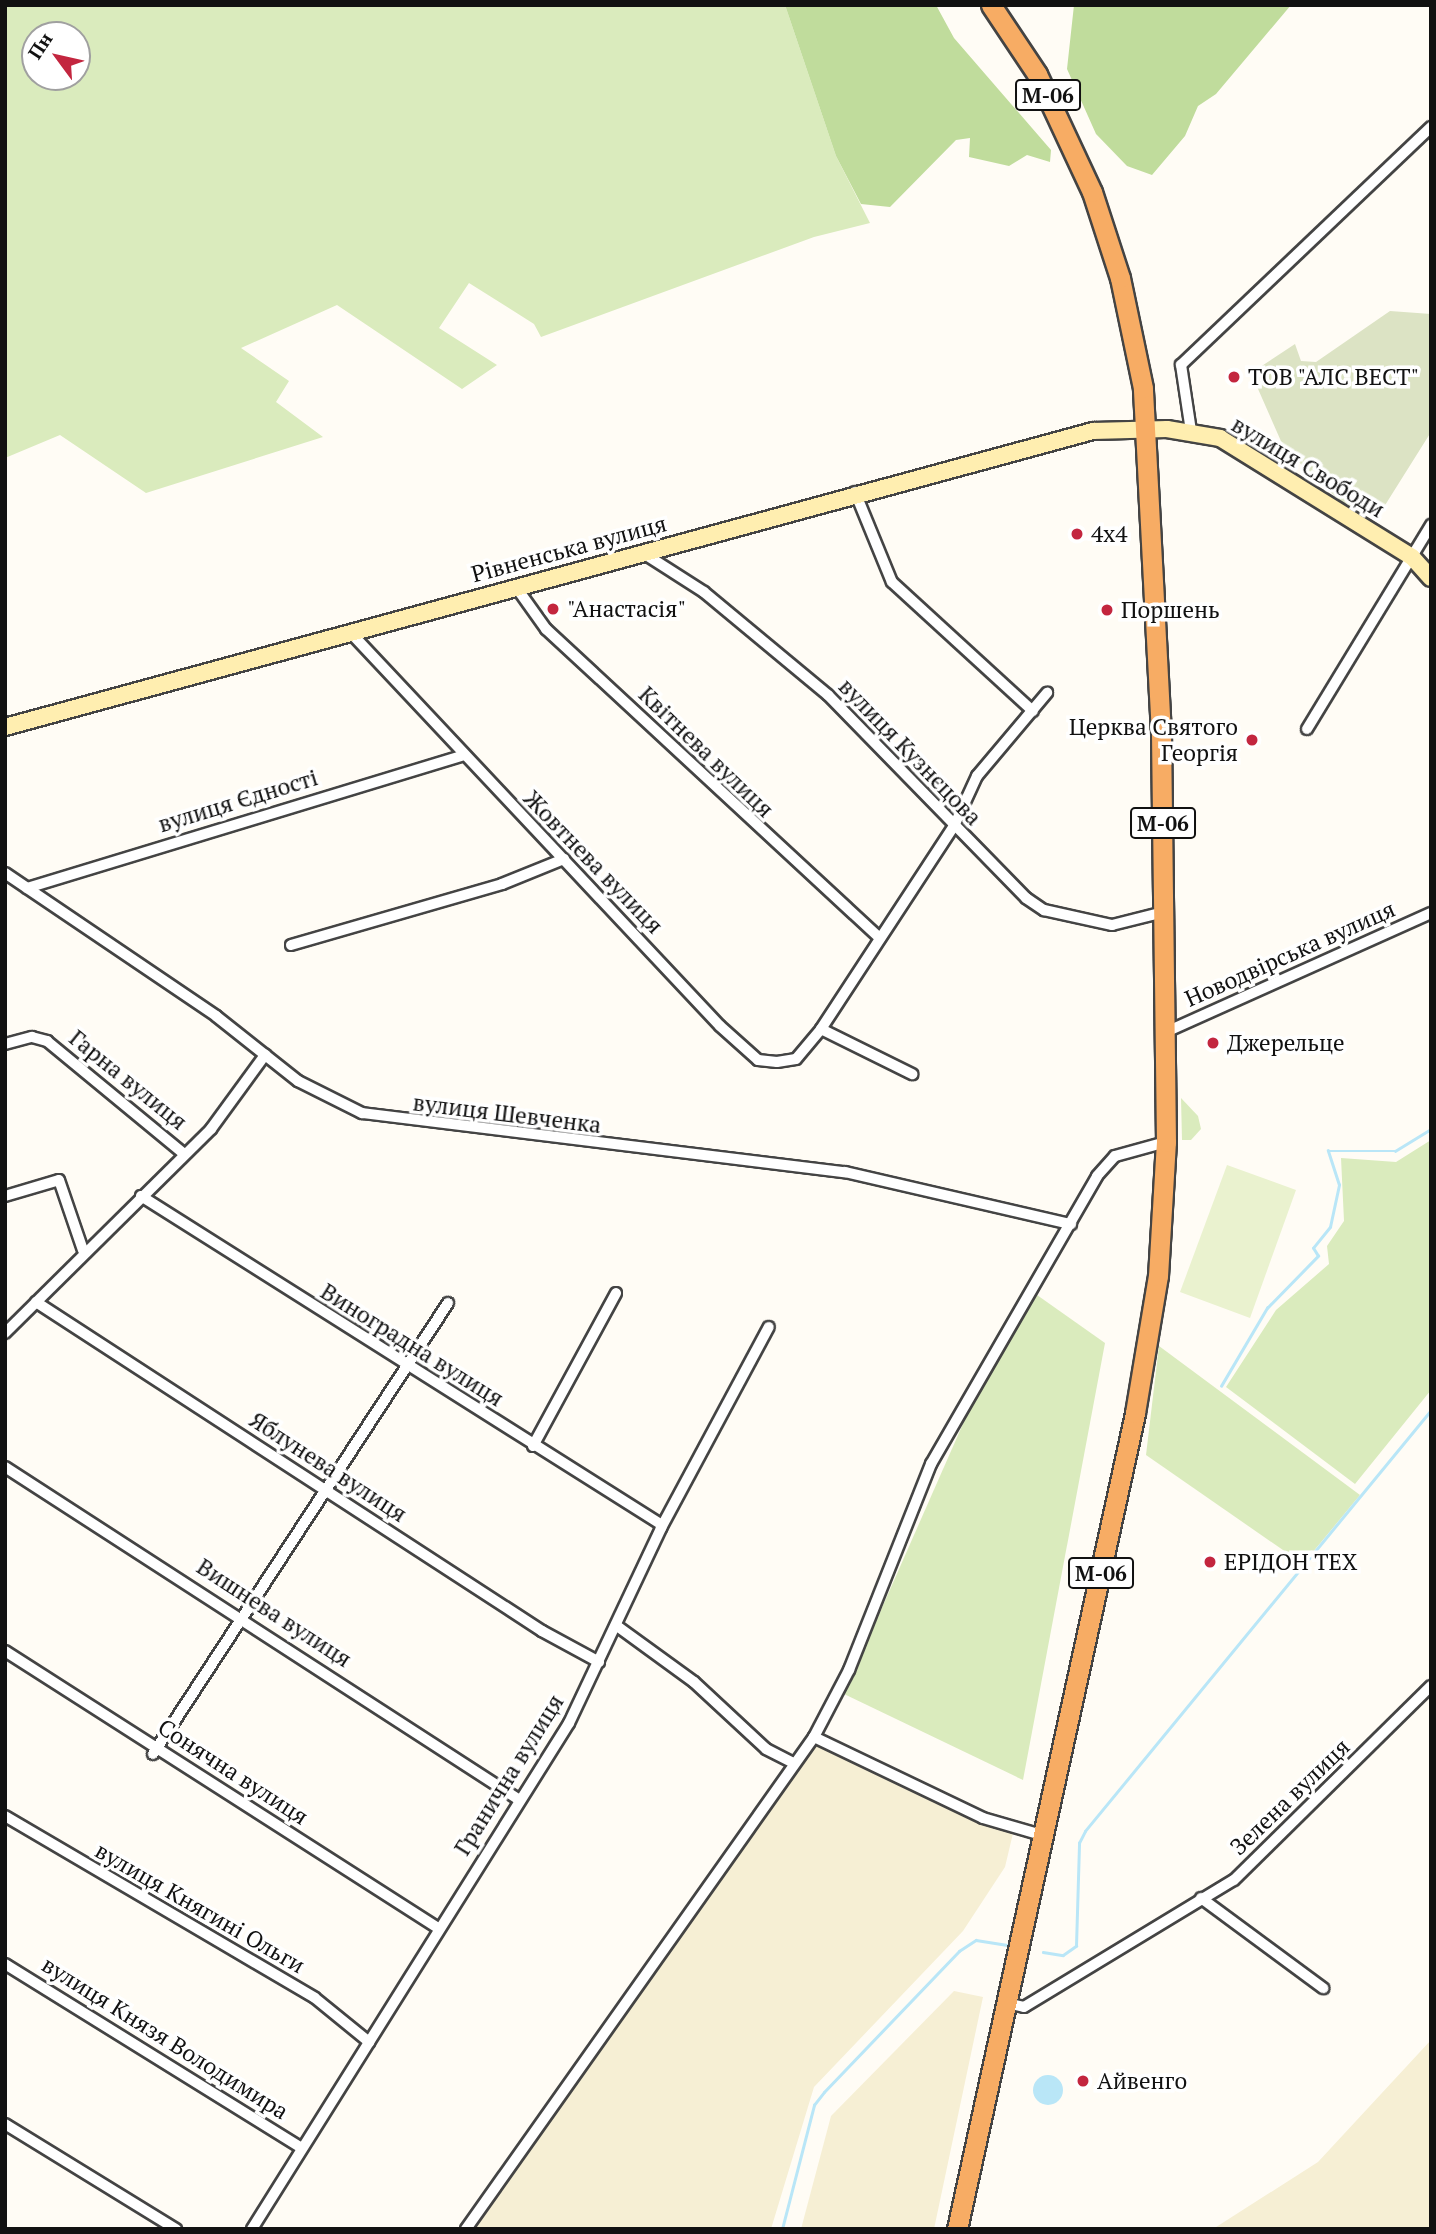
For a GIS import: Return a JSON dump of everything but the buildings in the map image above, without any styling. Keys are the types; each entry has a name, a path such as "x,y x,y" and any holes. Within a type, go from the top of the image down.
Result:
{"highway":[{"name":"М-06","path":"957,2229 1011,2004 1153,1316 1166,1142 1164,912 1148,428 1132,328 1092,192 1037,74 991,5"}],"main road":[{"name":"вулиця Свободи","path":"1148,428 1191,431 1234,445 1412,557 1431,578"},
{"name":"Рівненська вулиця","path":"5,727 643,553 855,492 1083,432 1148,428"}],"street":[{"path":"1191,431 1181,365 1431,127"},
{"path":"855,492 892,582 1033,711"},
{"path":"1307,729 1431,525"},
{"name":"вулиця Кузнєцова","path":"643,553 704,592 828,695 954,826 1044,910 1112,925 1164,912"},
{"name":"Квітнева вулиця","path":"516,586 547,629 880,939"},
{"name":"Жовтнева вулиця","path":"351,632 461,756 758,1060 796,1059 821,1030 954,826 977,776 1046,693"},
{"name":"вулиця Єдності","path":"27,888 461,756"},
{"path":"291,944 502,884 564,859"},
{"name":"вулиця Шевченка","path":"5,873 321,1096 404,1122 845,1172 1071,1224"},
{"name":"Новодвірська вулиця","path":"1166,1032 1431,914"},
{"path":"821,1030 912,1074"},
{"name":"Гарна вулиця","path":"7,1042 47,1041 183,1153"},
{"path":"5,1333 83,1250 211,1129 265,1055"},
{"path":"466,2229 793,1763 814,1737 849,1670 931,1464 1071,1224 1115,1156 1166,1142"},
{"path":"5,1196 60,1180 83,1250"},
{"name":"Виноградна вулиця","path":"141,1196 662,1525"},
{"path":"533,1446 616,1293"},
{"name":"Яблунева вулиця","path":"36,1302 542,1631 599,1662"},
{"path":"155,1751 448,1303"},
{"name":"Гранична вулиця","path":"252,2229 518,1799 569,1723 617,1626 662,1525 769,1327"},
{"name":"Вишнева вулиця","path":"5,1467 243,1617 518,1799"},
{"path":"617,1626 703,1690 766,1749 793,1763"},
{"name":"Сонячна вулиця","path":"5,1651 155,1751 438,1928"},
{"name":"Зелена вулиця","path":"1011,2004 1024,2007 1092,1961 1257,1862 1431,1686"},
{"path":"814,1737 983,1818 1046,1836"},
{"name":"вулиця Княгині Ольги","path":"5,1816 315,1997 369,2042"},
{"path":"1201,1898 1323,1987"},
{"name":"вулиця Князя Володимира","path":"5,1964 302,2148"},
{"path":"5,2124 176,2229"}],"shaded area":[{"path":"814,1737 1014,1829 1005,1867 963,1931 814,2087 771,2229 466,2229"},
{"path":"954,1991 983,1997 934,2229 801,2229 831,2116"},
{"path":"1431,2040 1431,2229 1213,2229 1318,2162"}],"green space":[{"path":"5,5 785,5 836,156 870,223 814,237 541,337 534,324 469,283 439,328 497,365 462,389 337,305 241,348 289,381 276,402 323,437 146,493 60,435 5,458"},
{"path":"785,5 936,5 954,38 1051,150 1050,162 1027,155 1009,166 969,157 970,138 956,140 890,207 861,204 836,156"},
{"path":"1074,5 1291,5 1216,94 1198,106 1185,136 1152,175 1127,166 1096,134 1067,69"},
{"path":"1390,311 1431,314 1431,432 1377,518 1341,502 1284,448 1251,373 1295,344 1301,361 1316,362"},
{"path":"1181,1098 1198,1116 1201,1129 1191,1140 1182,1140"},
{"path":"1431,1140 1431,1390 1355,1484 1226,1387 1276,1310 1329,1264 1327,1246 1344,1221 1341,1158 1396,1162"},
{"path":"1227,1165 1296,1190 1250,1318 1180,1292"},
{"path":"1037,1295 1105,1343 1023,1780 844,1694 966,1417"},
{"path":"1159,1346 1360,1495 1303,1564 1146,1455"}],"water":[{"path":"1048,2075 1059,2079 1063,2090 1059,2101 1048,2105 1037,2101 1033,2090 1037,2079"}],"waterway":[{"path":"1221,1386 1267,1308 1318,1256 1313,1248 1330,1227 1339,1185 1328,1151 1395,1151 1431,1129"},
{"path":"1043,1952 1063,1955 1076,1946 1079,1843 1085,1831 1431,1410"},
{"path":"782,2229 814,2105 824,2092 959,1951 976,1940 1009,1945"}],"place":[{"name":"ТОВ \"АЛС ВЕСТ\"","path":"1234,377"},
{"name":"4x4","path":"1077,534"},
{"name":"\"Анастасія\"","path":"553,609"},
{"name":"Поршень","path":"1107,610"},
{"name":"Церква Святого Георгія","path":"1252,740"},
{"name":"Джерельце","path":"1213,1043"},
{"name":"ЕРІДОН ТЕХ","path":"1210,1562"},
{"name":"Айвенго","path":"1083,2081"}]}
